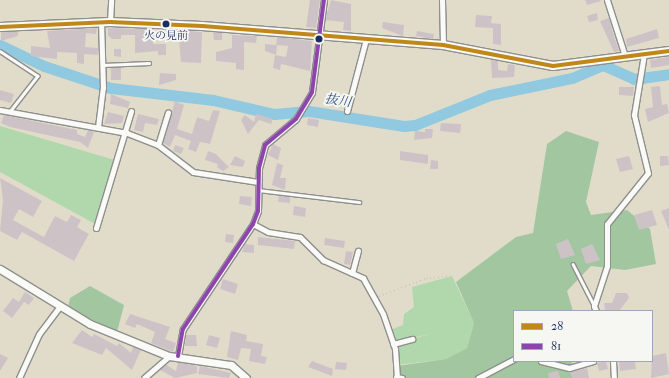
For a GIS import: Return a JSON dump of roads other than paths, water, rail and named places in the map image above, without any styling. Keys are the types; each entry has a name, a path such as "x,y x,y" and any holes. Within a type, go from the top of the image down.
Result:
{"main road":[{"path":"0,26 110,22 366,39 443,45 554,66 669,51"}],"street":[{"path":"110,22 111,0"},
{"path":"178,356 183,329 253,224 258,211 258,182 265,145 296,119 307,102 322,36 324,0"},
{"path":"442,0 443,45"},
{"path":"607,0 625,56"},
{"path":"98,127 103,91 101,22"},
{"path":"348,111 366,39"},
{"path":"595,308 607,266 607,224 648,173 635,125 640,82 640,65 644,54"},
{"path":"0,110 127,133 158,145 193,172 258,182"},
{"path":"96,228 127,133 131,111"},
{"path":"158,145 168,113"},
{"path":"253,224 268,232 300,237 323,260 363,278 374,297 393,344 396,378 402,378"},
{"path":"352,273 358,251"},
{"path":"0,269 90,324 169,356 218,361 231,365 246,378"},
{"path":"19,378 39,334 60,306"},
{"path":"393,344 412,339"},
{"path":"144,378 169,356"},
{"path":"478,378 513,360"},
{"path":"545,362 569,368 590,362"},
{"path":"613,362 614,378"}],"lane":[{"path":"0,51 38,76 10,113"},
{"path":"103,65 149,63"},
{"path":"258,190 359,202"},
{"path":"573,264 595,308"}],"waterway":[{"name":"抜川","path":"0,45 44,66 111,88 213,100 274,114 309,111 404,126 415,125 490,95 572,78 603,65 634,79 669,74"}],"place":[{"name":"火の見前","path":"166,24"}]}
